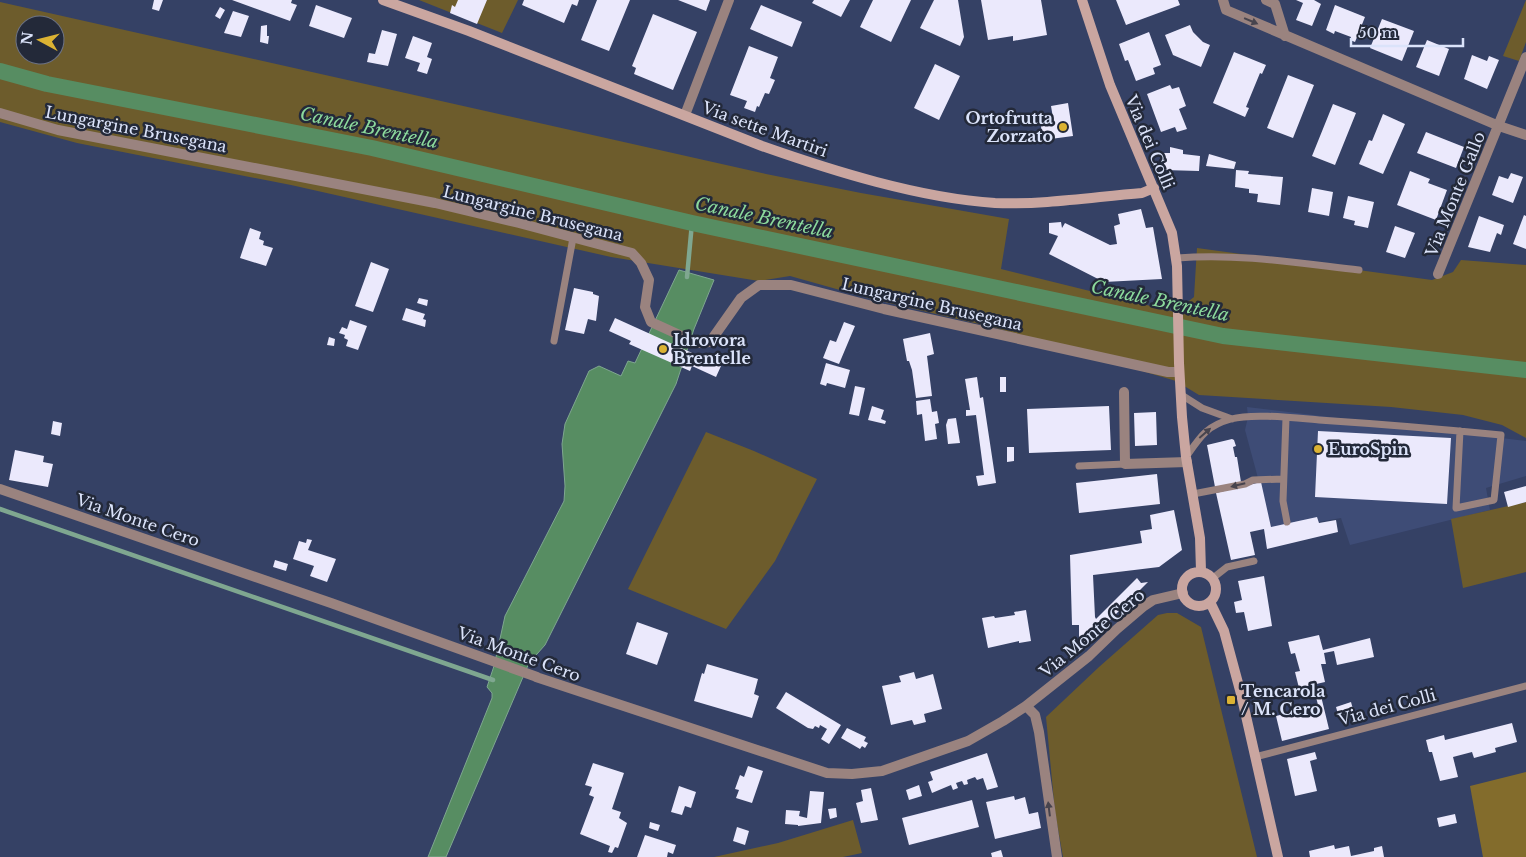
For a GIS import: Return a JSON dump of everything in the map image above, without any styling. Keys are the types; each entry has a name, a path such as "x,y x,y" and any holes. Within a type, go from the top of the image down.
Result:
{"main road":[{"name":"Via sette Martiri","path":"383,0 762,146 828,168 884,183 963,200 995,203 1042,203 1142,192 1154,188"},
{"name":"Via dei Colli","path":"1082,0 1110,85 1172,234 1177,262 1179,367"},
{"path":"1179,367 1187,460 1200,538 1201,571"},
{"path":"1201,571 1213,578 1217,591 1215,597 1210,602 1202,606 1194,605 1187,600 1183,593 1184,582 1187,577 1201,571"},
{"path":"1210,602 1224,631 1241,694 1278,857"}],"street":[{"path":"684,115 730,0"},
{"name":"Via Monte Gallo","path":"1223,0 1226,10 1499,126 1526,135"},
{"path":"1266,0 1275,4 1285,36"},
{"name":"Via Monte Gallo","path":"1438,274 1526,58"},
{"name":"Lungargine Brusegana","path":"0,113 58,130 435,203 632,253 641,263 649,280 645,307 651,322 697,343 710,342 741,298 759,285 791,286 1024,341 1168,372 1179,367"},
{"path":"1124,392 1125,464 1187,460"},
{"name":"Via Monte Cero","path":"0,489 331,603 536,677 827,773 843,774 882,770 968,741 1026,706 1089,656 1144,606 1153,600 1183,593"},
{"path":"1026,706 1035,715 1039,732 1057,857"}],"lane":[{"path":"554,341 573,238"},
{"path":"1177,262 1230,256 1254,257 1360,270"},
{"path":"1180,394 1202,408 1232,419"},
{"path":"1286,418 1282,501 1287,522"},
{"path":"1187,460 1202,434 1214,425 1232,419 1286,418 1460,431 1501,435 1494,500 1456,508 1460,431"},
{"path":"1079,466 1125,464"},
{"path":"1193,494 1245,484 1253,480 1284,479"},
{"path":"1213,578 1227,567 1254,561"},
{"name":"Via dei Colli","path":"1255,757 1526,686"}],"shaded area":[{"path":"419,0 518,0 502,33"},
{"path":"1526,0 1526,42 1519,61 1503,56"},
{"path":"0,2 58,15 15,15 15,65 65,65 65,17 766,174 1009,219 1001,269 1175,312 1194,297 1197,248 1432,280 1453,272 1461,260 1526,265 1526,438 1502,425 1463,415 1391,407 1199,395 1176,381 996,328 872,299 790,276 759,281 611,257 291,185 77,143 0,122"},
{"path":"679,270 714,280 694,329 676,384 545,645 529,663 446,857 428,857 492,698 492,693 487,687 494,666 505,616 564,501 565,486 562,444 565,424 589,371 599,366 621,376 628,361 635,363"},
{"path":"1247,407 1526,441 1526,476 1486,488 1490,510 1350,545 1341,518 1272,530 1245,430 1248,417"},
{"path":"706,432 817,479 775,561 726,629 628,589"},
{"path":"1526,502 1526,572 1463,588 1451,519"},
{"path":"1177,613 1201,627 1257,857 1063,857 1055,812 1046,717 1158,615"},
{"path":"1526,772 1526,857 1483,857 1470,786"},
{"path":"853,820 862,853 843,857 714,857 778,843"}],"building":[{"path":"154,0 163,0 159,11 152,9"},
{"path":"232,0 292,0 291,3 297,5 290,21"},
{"path":"458,0 487,0 477,24 450,13 452,5 455,7"},
{"path":"524,0 579,0 577,6 572,4 564,23 522,5"},
{"path":"597,0 630,0 609,51 581,40"},
{"path":"678,0 710,0 706,11"},
{"path":"814,0 850,0 841,17 812,3"},
{"path":"873,0 911,0 891,42 860,27"},
{"path":"934,0 958,0 964,37 960,46 920,28"},
{"path":"981,0 1041,0 1047,35 1013,41 1013,36 988,40"},
{"path":"1116,0 1178,0 1180,5 1126,25"},
{"path":"1296,0 1314,0 1321,4 1312,26 1296,20 1303,3"},
{"path":"316,5 352,18 344,38 309,26"},
{"path":"761,5 802,22 792,47 750,29"},
{"path":"1335,5 1365,17 1355,42 1350,40 1351,37 1335,31 1334,34 1326,30"},
{"path":"220,7 225,10 220,19 215,16"},
{"path":"233,11 249,16 241,37 224,33"},
{"path":"653,14 697,32 673,90 634,74 636,68 632,66"},
{"path":"1382,19 1414,31 1402,61 1370,48"},
{"path":"267,25 268,44 260,42 261,26"},
{"path":"1190,25 1193,32 1203,42 1210,45 1201,67 1173,55 1165,35"},
{"path":"382,30 397,34 388,66 367,62 369,53 375,54"},
{"path":"1149,32 1161,65 1153,68 1155,74 1136,81 1128,60 1125,61 1119,44"},
{"path":"413,36 432,43 427,57 432,59 427,74 417,71 420,63 405,58"},
{"path":"1427,40 1449,49 1439,76 1416,67"},
{"path":"749,46 778,57 770,78 775,80 769,94 765,93 755,112 744,108 747,101 730,95"},
{"path":"1234,52 1266,65 1262,74 1260,73 1246,107 1249,108 1245,117 1213,103"},
{"path":"1472,55 1487,61 1489,56 1499,60 1487,89 1464,79"},
{"path":"935,64 960,76 939,120 914,108"},
{"path":"1288,75 1314,85 1293,138 1267,128"},
{"path":"1170,85 1172,89 1179,87 1186,106 1179,109 1187,129 1177,132 1175,127 1161,132 1147,94"},
{"name":"Ortofrutta Zorzato","path":"1068,103 1073,136 1043,140 1040,120 1053,118 1051,106"},
{"path":"1333,104 1356,113 1335,165 1312,156"},
{"path":"1383,114 1405,124 1383,174 1359,164 1369,140 1372,141"},
{"path":"1426,132 1464,147 1456,168 1417,153"},
{"path":"1170,147 1183,150 1183,154 1200,156 1199,171 1164,170 1164,153 1170,153"},
{"path":"1209,154 1236,162 1234,169 1206,166"},
{"path":"1236,170 1249,171 1248,174 1283,177 1280,205 1257,202 1258,194 1249,193 1249,189 1235,187"},
{"path":"1410,171 1430,179 1428,183 1447,190 1436,220 1397,205"},
{"path":"1511,173 1523,177 1513,203 1492,195 1499,176 1508,179"},
{"path":"1312,188 1333,192 1329,216 1308,212"},
{"path":"1348,196 1374,202 1368,228 1354,225 1355,221 1343,218"},
{"path":"1141,209 1146,228 1153,227 1162,279 1104,282 1049,254 1058,236 1049,233 1049,223 1061,222 1062,228 1065,223 1110,245 1117,244 1114,226 1120,224 1118,214"},
{"path":"1524,215 1526,216 1526,249 1513,244"},
{"path":"1479,216 1504,225 1501,235 1497,233 1490,252 1468,247"},
{"path":"1395,226 1415,233 1405,258 1386,252"},
{"path":"250,228 261,232 259,239 264,241 263,245 273,248 266,266 240,258"},
{"path":"371,262 389,269 373,312 355,306"},
{"path":"574,288 593,292 593,294 599,296 596,321 588,319 584,334 565,330"},
{"path":"419,298 428,300 427,306 417,303"},
{"path":"406,308 425,314 423,319 426,320 425,327 402,320"},
{"name":"Idrovora Brentelle","path":"615,318 721,366 716,377 692,366 690,371 629,344 631,341 609,331"},
{"path":"350,320 367,326 358,350 346,346 348,340 344,338 345,335 339,333 342,327 347,329"},
{"path":"844,322 855,326 839,364 823,358 830,340 836,342"},
{"path":"930,333 934,354 927,356 932,396 916,398 912,370 909,361 907,361 903,339"},
{"path":"329,337 335,339 334,346 327,345"},
{"path":"826,363 850,370 845,388 827,383 826,386 820,384"},
{"path":"977,377 980,398 983,397 996,483 978,486 976,476 984,475 976,415 966,416 966,410 970,410 965,379"},
{"path":"1000,377 1006,377 1006,392 1000,392"},
{"path":"855,386 865,388 859,416 849,414"},
{"path":"930,399 932,412 937,411 939,423 935,424 937,439 925,441 922,414 917,415 916,401"},
{"path":"872,406 884,410 881,419 886,421 885,424 868,420"},
{"path":"1109,406 1111,450 1029,453 1027,409"},
{"path":"1156,412 1157,445 1135,446 1134,413"},
{"path":"956,418 960,443 948,444 946,425 948,419"},
{"path":"53,421 62,423 60,436 51,434"},
{"path":"1318,431 1451,438 1447,504 1315,497"},
{"path":"1232,439 1236,446 1233,447 1235,457 1237,457 1241,482 1215,487 1207,445"},
{"path":"1007,447 1014,447 1014,461 1007,462"},
{"path":"15,450 44,456 43,462 53,464 48,487 9,480"},
{"path":"1157,474 1160,504 1079,513 1076,483"},
{"path":"1261,482 1271,527 1317,517 1319,523 1336,520 1338,532 1267,549 1264,529 1250,532 1255,555 1231,560 1216,493"},
{"path":"1526,486 1526,502 1508,507 1504,492"},
{"path":"1174,510 1182,550 1159,567 1093,575 1096,619 1137,578 1141,583 1148,582 1085,645 1079,640 1079,625 1072,625 1070,555 1142,543 1140,531 1152,529 1150,515"},
{"path":"307,539 312,540 308,550 336,559 327,582 310,576 314,566 293,559 299,541 306,543"},
{"path":"275,560 288,564 286,571 273,567"},
{"path":"1264,576 1272,626 1248,631 1244,612 1236,613 1234,602 1242,600 1238,581"},
{"path":"1026,610 1031,641 1019,643 1019,641 988,648 982,618 1015,615 1014,612"},
{"path":"637,622 668,633 657,665 626,654"},
{"path":"1319,635 1323,650 1370,638 1374,657 1337,665 1334,651 1324,653 1326,664 1321,664 1325,682 1299,688 1295,672 1300,671 1295,653 1291,654 1288,642"},
{"path":"707,664 758,679 754,694 759,696 752,718 694,701 702,673 704,674"},
{"path":"914,672 916,679 933,674 942,709 924,714 926,722 914,725 912,720 891,725 882,686 901,682 899,676"},
{"path":"786,692 841,725 829,744 821,739 827,729 820,725 819,728 815,726 813,729 808,728 776,708"},
{"path":"1321,696 1329,729 1282,741 1276,716 1318,705 1316,697"},
{"path":"1351,702 1354,713 1339,718 1336,707"},
{"path":"1512,723 1517,742 1495,748 1496,752 1474,758 1472,752 1453,757 1458,777 1440,781 1432,752 1429,752 1426,740 1444,735 1445,740"},
{"path":"847,728 866,737 864,741 868,743 865,748 862,746 860,749 841,738"},
{"path":"1315,752 1317,759 1310,761 1317,791 1295,796 1287,759"},
{"path":"987,753 998,787 987,790 983,778 977,780 975,777 967,780 968,784 964,785 962,781 956,783 958,788 953,790 951,785 932,793 928,782 933,780 930,772"},
{"path":"593,763 624,773 612,809 621,812 619,818 627,823 618,848 615,847 612,853 608,852 610,846 580,834 594,797 589,795 592,787 585,785"},
{"path":"748,766 763,771 752,803 736,798 739,790 735,789 740,775 744,777"},
{"path":"919,785 922,796 909,800 906,790"},
{"path":"679,786 696,792 691,808 685,806 682,815 671,812"},
{"path":"871,788 878,820 861,823 856,803 863,801 861,790"},
{"path":"810,791 824,792 821,823 798,826 785,824 786,810 800,811 799,816 807,818"},
{"path":"1014,796 1015,800 1025,797 1029,814 1038,812 1041,828 995,839 986,802"},
{"path":"972,800 979,827 909,845 902,818"},
{"path":"836,808 837,817 830,819 828,809"},
{"path":"1455,814 1457,823 1439,827 1437,818"},
{"path":"650,822 660,825 658,831 649,828"},
{"path":"737,827 749,831 745,845 733,841"},
{"path":"645,835 676,845 673,854 668,852 667,857 637,857"},
{"path":"1334,845 1335,849 1349,846 1351,856 1374,851 1374,848 1382,846 1384,857 1310,857 1309,851"},
{"path":"1001,850 1003,857 992,857 991,853"}],"waterway":[{"name":"Canale Brentella","path":"0,71 47,84 372,148 692,223 1223,336 1526,370"},
{"path":"687,277 692,223"},
{"path":"0,509 493,680"}],"place":[{"name":"Ortofrutta Zorzato","path":"1063,127"},
{"name":"Idrovora Brentelle","path":"663,349"},
{"name":"EuroSpin","path":"1318,449"},
{"name":"Tencarola / M. Cero","path":"1231,700"}]}
